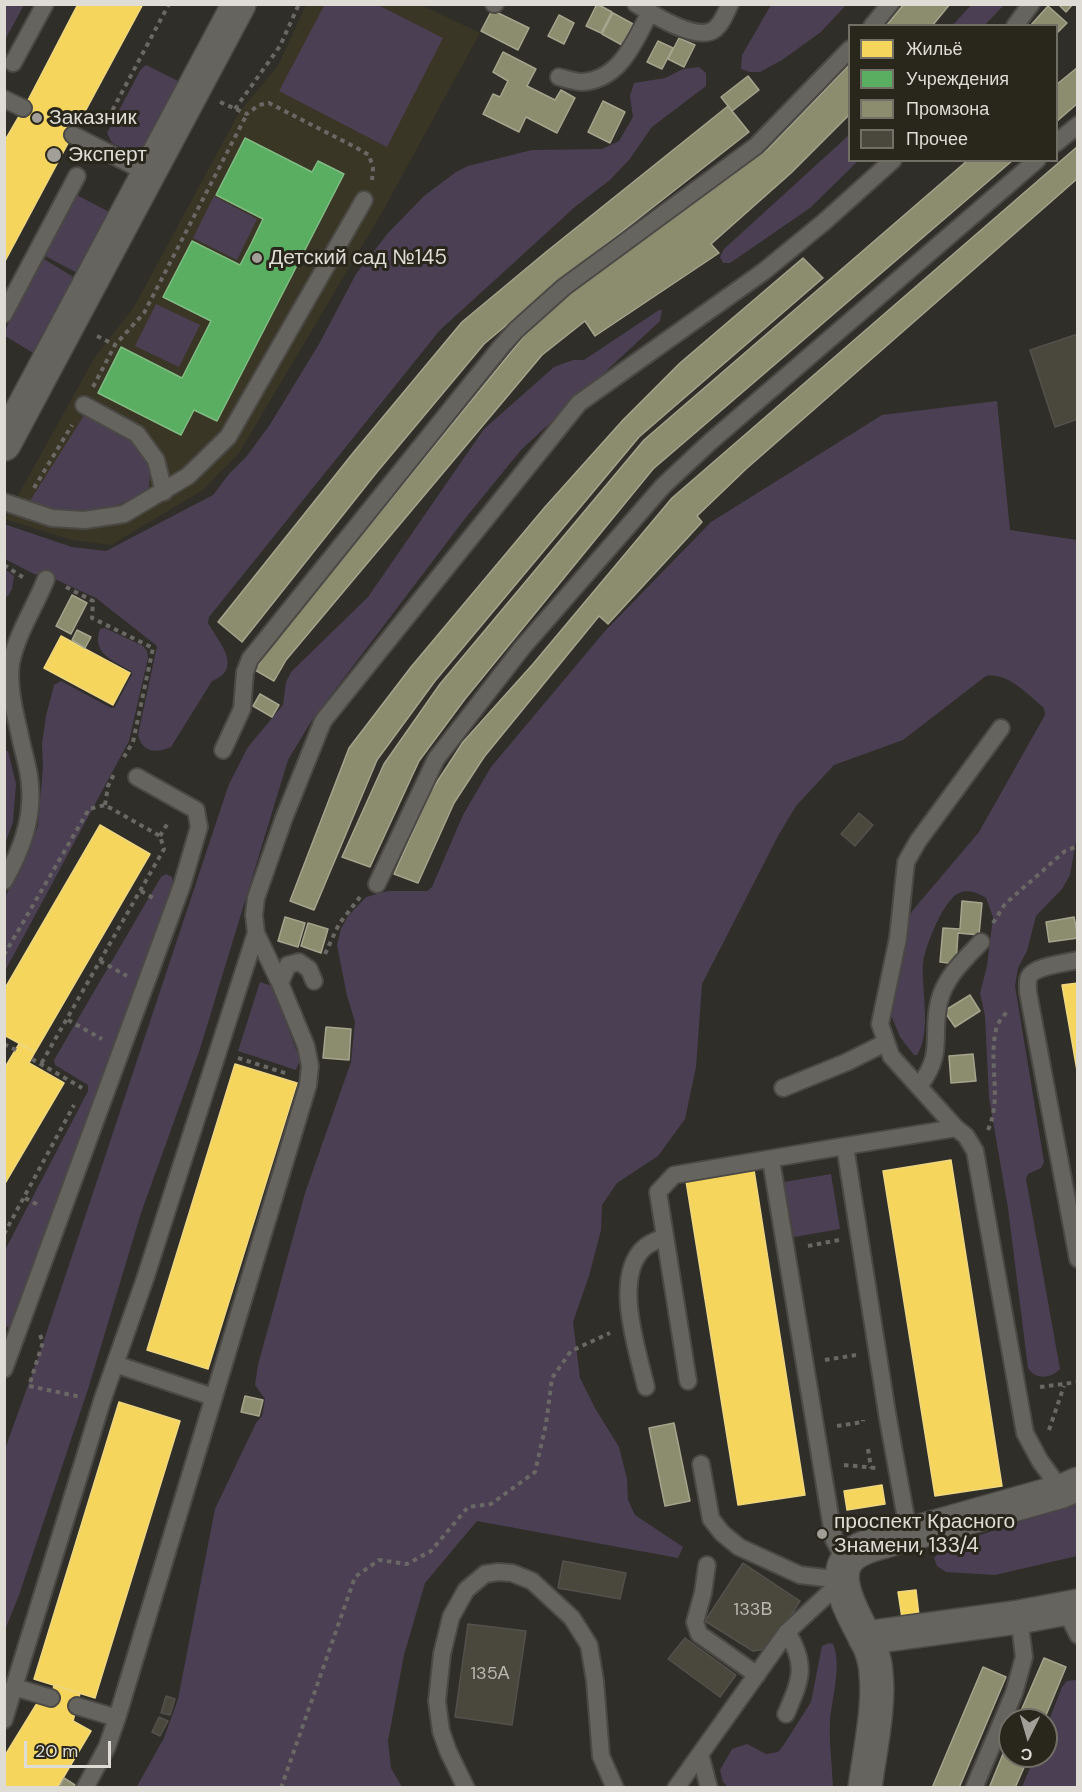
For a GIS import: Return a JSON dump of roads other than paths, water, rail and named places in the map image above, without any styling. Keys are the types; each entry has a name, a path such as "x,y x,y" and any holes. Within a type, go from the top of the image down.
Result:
{"street":[{"path":"6,440 239,4"},
{"path":"865,1788 878,1689 870,1648 850,1611 850,1564 909,1535 1070,1488"},
{"path":"865,1638 1019,1617 1073,1617"}],"lane":[{"path":"13,63 45,4"},
{"path":"559,77 581,82 606,74 620,64 630,52 643,8 693,33 706,33 714,30 722,21 730,4"},
{"path":"874,24 890,4"},
{"path":"1016,24 1031,4"},
{"path":"223,750 242,709 244,672 250,659 516,330 564,287 756,146 848,51"},
{"path":"4,99 23,108"},
{"path":"1058,141 1077,125"},
{"path":"73,135 148,173"},
{"path":"85,1788 108,1747 309,1081 310,1066 306,1046 256,933 254,915 255,898 323,721 579,403 763,272 824,222 891,162"},
{"path":"377,884 436,759 522,648 663,486 710,442 1035,162"},
{"path":"4,314 77,176"},
{"path":"4,502 52,518 85,519 124,514 188,476 228,437 364,200"},
{"path":"84,405 137,434 156,460 164,492"},
{"path":"4,881 18,855 28,822 30,784 14,713 10,683 11,664 18,641 46,579"},
{"path":"1000,728 918,841 906,862 898,938 880,1024 885,1043 899,1067 966,1136 975,1151 1025,1433 1040,1461 1070,1488"},
{"path":"4,1369 146,986 199,827 196,810 137,777"},
{"path":"4,1720 9,1691 256,933"},
{"path":"919,1086 929,1073 935,1054 939,1002 952,973 981,942"},
{"path":"1077,960 1040,968 1028,978 1028,992 1077,1259"},
{"path":"280,983 288,965 299,962 311,975"},
{"path":"783,1088 847,1062 885,1043"},
{"path":"688,1381 658,1192 674,1175 956,1128"},
{"path":"845,1146 909,1535"},
{"path":"771,1160 834,1540 850,1564"},
{"path":"646,1387 627,1299 633,1266 643,1249 664,1236"},
{"path":"115,1364 213,1397"},
{"path":"701,1464 711,1519 722,1533 739,1547 800,1575 850,1564"},
{"path":"676,1788 787,1632 850,1564"},
{"path":"707,1565 703,1593 695,1622 699,1634 758,1675"},
{"path":"466,1788 441,1731 437,1701 442,1654 451,1617 466,1590 485,1575 498,1572 532,1581 572,1618 589,1645 595,1681 601,1756 615,1788"},
{"path":"974,1788 1014,1694 1024,1657 1019,1617"},
{"path":"786,1714 800,1681 797,1647 787,1632"},
{"path":"9,1691 51,1698"},
{"path":"77,1706 117,1718"},
{"path":"700,1754 709,1788"}],"place":[{"name":"Заказник","path":"37,118"},
{"name":"Эксперт","path":"54,155"},
{"name":"Детский сад №145","path":"257,258"},
{"name":"проспект Красного Знамени, 133/4","path":"822,1534"}]}
